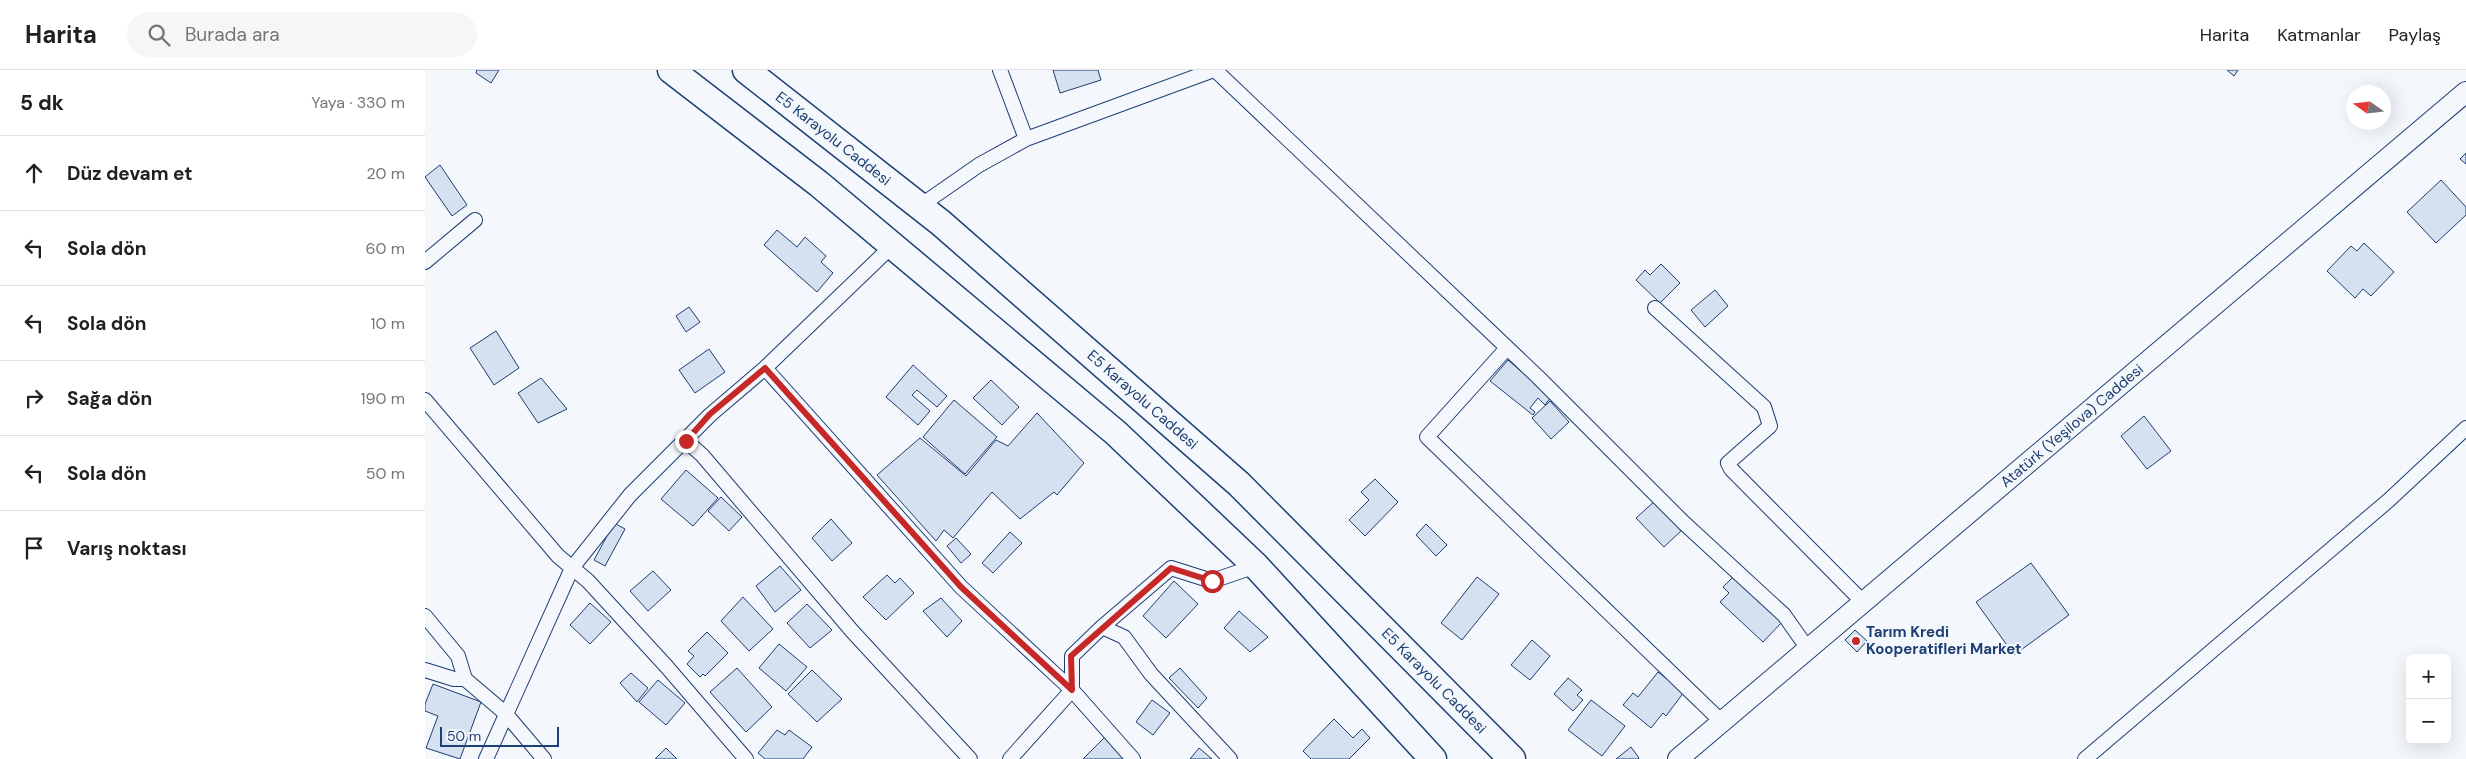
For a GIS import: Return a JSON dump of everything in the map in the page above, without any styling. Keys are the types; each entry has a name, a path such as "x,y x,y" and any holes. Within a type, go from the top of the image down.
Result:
{"highway":[{"path":"671,70 819,184 1116,433 1256,566 1433,759"},
{"name":"E5 Karayolu Caddesi","path":"746,70 919,206 1239,484 1512,759"}],"street":[{"path":"1000,70 1026,139"},
{"path":"919,206 979,165 1026,139 1215,70 1507,348 1684,522 1785,615 1808,649"},
{"name":"Atatürk (Yeşilova) Caddesi","path":"1678,759 2466,92"},
{"path":"425,262 475,220"},
{"path":"486,759 571,568 630,496 686,441 710,414 765,368 893,246"},
{"path":"1655,308 1764,408 1770,426 1728,463 1731,469 1863,602"},
{"path":"1507,348 1427,438 1722,722"},
{"path":"765,368 961,587 1072,690 1133,759"},
{"path":"425,400 558,556 588,581 667,666 746,759"},
{"path":"2085,759 2389,500 2466,428"},
{"path":"686,441 702,455 853,631 970,759"},
{"path":"1010,759 1072,690 1071,656 1171,568 1212,581 1256,566"},
{"path":"425,616 459,656 465,678 505,713 544,759"},
{"path":"1102,627 1124,636 1151,674 1230,759"},
{"path":"425,670 454,679 465,678"}],"building":[{"path":"477,70 499,70 491,83 476,73"},
{"path":"1053,70 1098,70 1101,80 1060,93"},
{"path":"2227,70 2238,70 2234,76"},
{"path":"2466,153 2466,164 2460,159"},
{"path":"440,165 467,205 452,216 425,177"},
{"path":"2441,180 2466,207 2466,215 2436,243 2407,212"},
{"path":"777,230 797,247 805,237 826,256 821,262 833,273 817,292 764,245"},
{"path":"2364,243 2394,272 2371,296 2363,289 2355,298 2327,271 2351,246 2357,251"},
{"path":"1661,264 1680,283 1660,303 1636,280 1645,270 1650,275"},
{"path":"1715,290 1728,306 1705,327 1691,310"},
{"path":"689,307 700,322 686,332 676,316"},
{"path":"496,331 519,368 494,385 470,348"},
{"path":"709,349 725,372 695,393 679,370"},
{"path":"1508,360 1551,397 1545,405 1538,398 1530,408 1535,412 1533,415 1490,381"},
{"path":"913,365 947,396 937,407 917,390 912,395 930,411 918,425 886,397"},
{"path":"541,378 567,409 538,423 518,393"},
{"path":"991,380 1019,407 1002,425 973,398"},
{"path":"954,400 997,437 965,474 923,437"},
{"path":"1550,401 1569,422 1551,439 1532,418"},
{"path":"1037,413 1084,463 1057,495 1054,492 1020,519 992,492 953,538 944,530 936,541 877,475 920,438 966,476 996,440 1008,446"},
{"path":"2144,416 2171,451 2147,469 2121,436"},
{"path":"686,470 718,498 693,526 661,499"},
{"path":"1375,479 1398,502 1365,536 1349,520 1369,500 1361,492"},
{"path":"721,497 742,517 729,531 708,511"},
{"path":"1656,500 1683,529 1664,547 1636,518"},
{"path":"831,519 852,543 832,561 812,538"},
{"path":"614,523 625,529 605,566 594,560"},
{"path":"1426,524 1447,545 1436,556 1416,535"},
{"path":"1010,532 1022,543 993,573 982,563"},
{"path":"956,538 971,554 961,563 947,546"},
{"path":"2031,563 2069,615 2014,655 1976,602"},
{"path":"780,566 801,590 775,612 756,586"},
{"path":"653,571 671,590 648,611 630,591"},
{"path":"1736,574 1784,620 1763,642 1720,602 1729,593 1723,587"},
{"path":"887,575 895,583 900,578 914,593 886,620 863,597"},
{"path":"1477,577 1499,594 1462,640 1441,623"},
{"path":"1174,581 1198,604 1166,638 1143,616"},
{"path":"743,597 773,629 749,651 721,621"},
{"path":"941,598 962,621 947,637 923,611"},
{"path":"590,603 611,622 590,644 570,625"},
{"path":"807,604 832,630 810,648 787,623"},
{"path":"1239,611 1268,637 1250,652 1224,628"},
{"name":"Tarım Kredi Kooperatifleri Market","path":"1855,630 1867,641 1857,652 1845,640"},
{"path":"707,632 728,653 705,676 703,674 700,677 687,664 694,656 688,651"},
{"path":"1532,640 1550,656 1530,680 1511,665"},
{"path":"779,644 807,667 786,691 759,668"},
{"path":"737,668 772,707 746,732 710,692"},
{"path":"1180,668 1207,698 1198,708 1169,678"},
{"path":"812,670 842,699 817,722 788,694"},
{"path":"1658,672 1684,692 1666,716 1663,713 1651,728 1623,705 1633,693 1638,697"},
{"path":"631,673 648,688 637,702 620,683"},
{"path":"1568,678 1582,690 1577,695 1583,700 1573,711 1554,694"},
{"path":"658,680 685,703 666,725 639,702"},
{"path":"433,684 481,702 460,759 426,748 438,716 425,711 425,704"},
{"path":"1152,700 1170,713 1153,735 1136,722"},
{"path":"1591,700 1625,726 1602,756 1568,730"},
{"path":"1334,719 1353,738 1362,729 1370,738 1349,759 1311,759 1303,751"},
{"path":"777,730 785,735 789,730 812,747 803,759 765,759 758,753"},
{"path":"1105,737 1125,756 1122,759 1083,759"},
{"path":"1631,747 1638,759 1616,759"},
{"path":"666,748 677,759 655,759"},
{"path":"1199,748 1212,759 1190,759"}],"place":[{"name":"Tarım Kredi Kooperatifleri Market","path":"1856,641"}],"route":[{"path":"686,441 710,414 765,368 961,587 1072,690 1071,656 1171,568 1212,581"}]}
